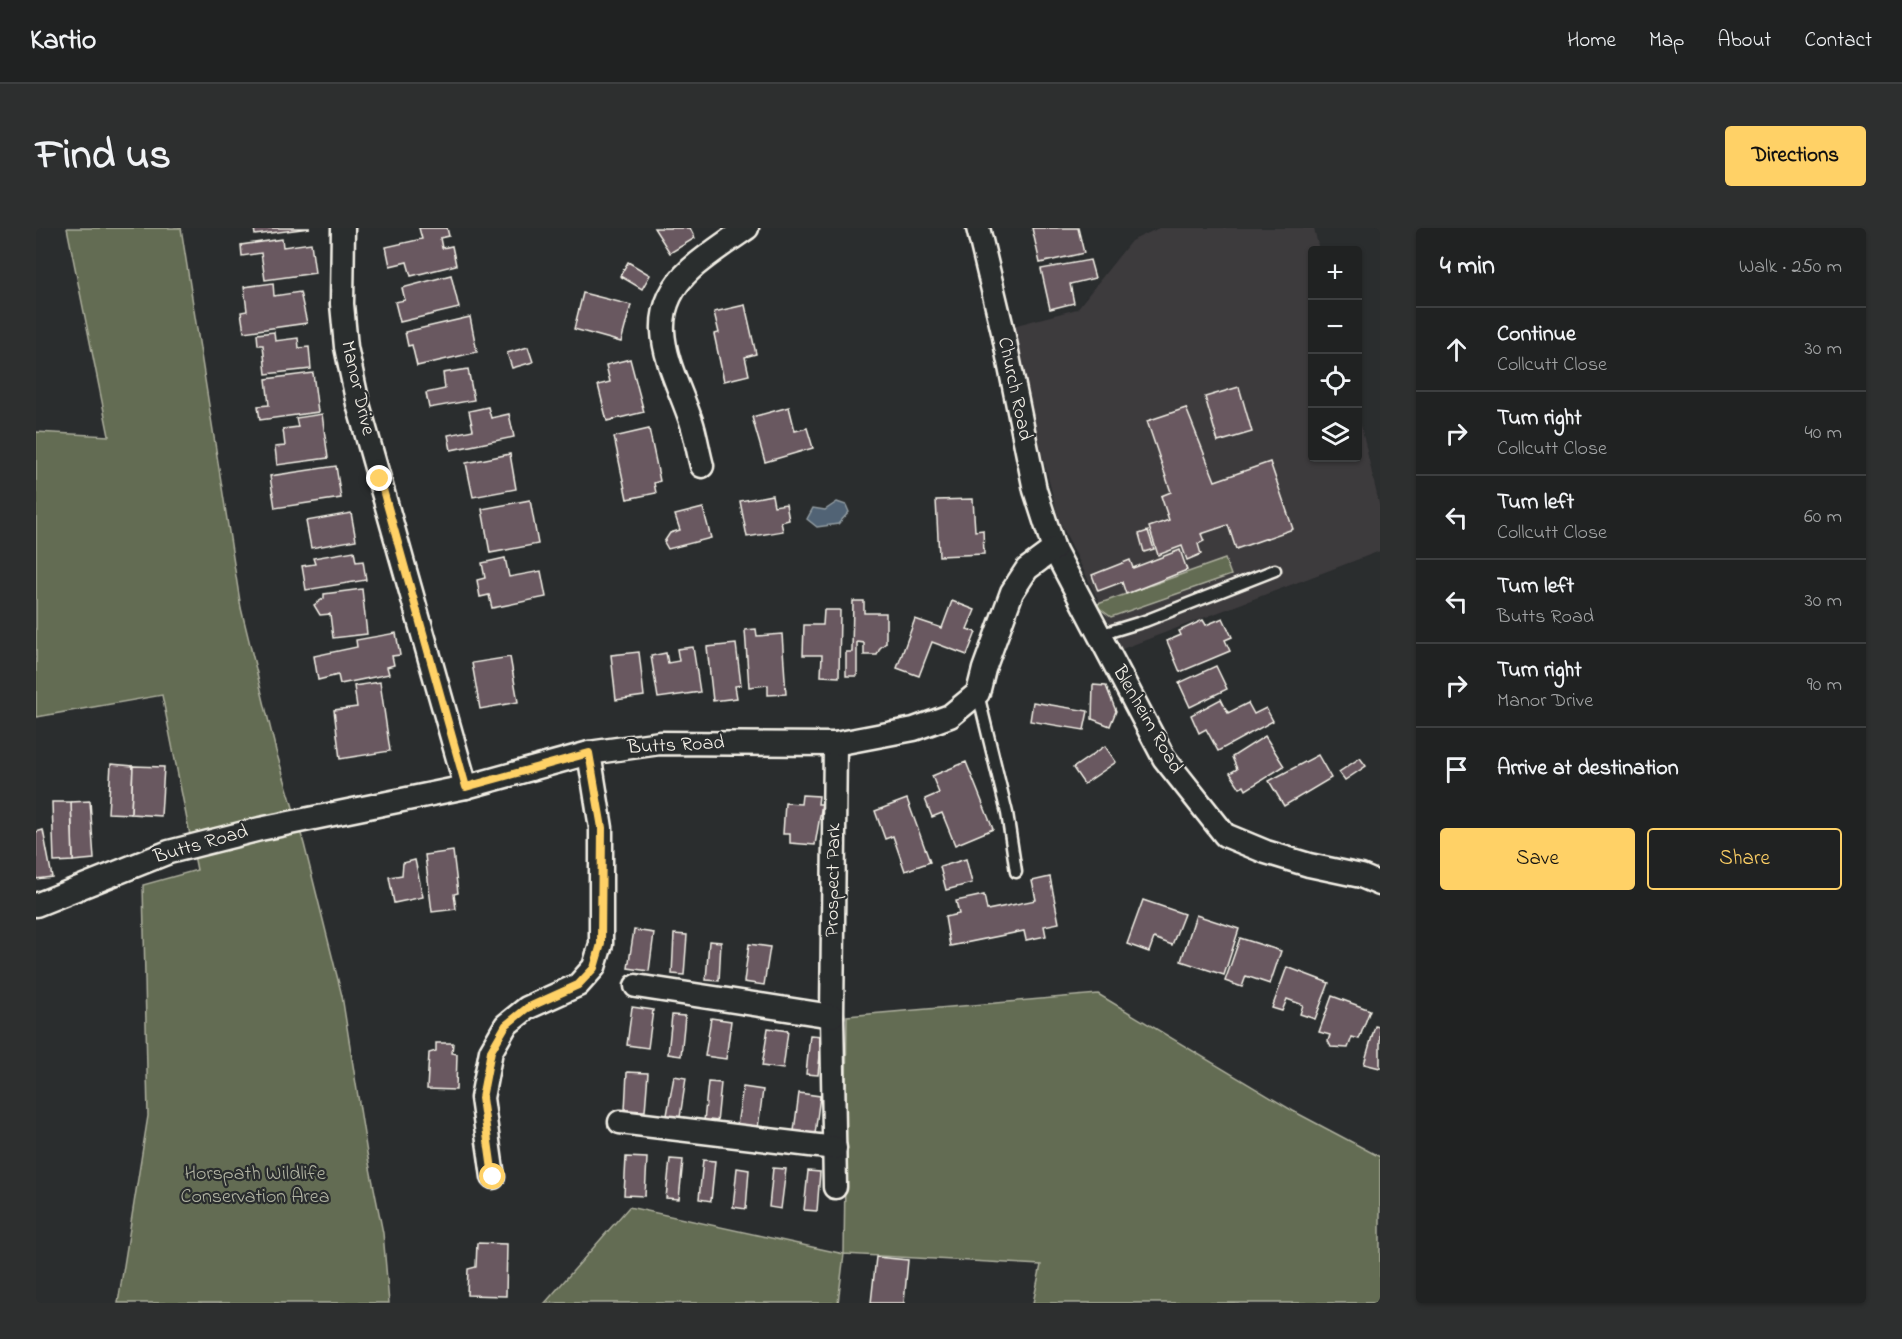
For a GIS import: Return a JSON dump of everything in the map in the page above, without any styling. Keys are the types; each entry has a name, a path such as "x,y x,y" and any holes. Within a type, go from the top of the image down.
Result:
{"street":[{"name":"Manor Drive","path":"343,228 342,297 346,346 358,404 407,569 466,787"},
{"path":"702,466 691,422 671,375 662,342 664,315 672,291 690,269 747,228"},
{"name":"Church Road","path":"978,228 1003,332 1035,490 1054,549"},
{"path":"978,693 984,669 1012,592 1027,569 1054,549"},
{"name":"Blenheim Road","path":"1054,549 1164,758 1225,835 1266,852 1310,865 1362,876 1380,884"},
{"name":"Butts Road","path":"36,905 169,852 260,828 466,787 589,753 660,742 835,744 914,729 950,716 978,693"},
{"name":"Prospect Park","path":"835,744 832,1016 835,1187"},
{"path":"493,1177 482,1098 491,1051 506,1025 527,1008 578,985 594,968 601,944 602,828 589,753"},
{"path":"636,986 832,1016"},
{"path":"620,1122 835,1148"}],"lane":[{"path":"1098,635 1145,621 1275,570"},
{"path":"978,693 1007,813 1016,872"}],"shaded area":[{"path":"1159,228 1314,228 1318,246 1308,246 1308,462 1362,462 1362,430 1380,508 1380,551 1122,649 1059,520 1009,327 1077,309 1131,241"}],"green space":[{"name":"Horspath Wildlife Conservation Area","path":"67,228 181,228 241,608 276,751 304,844 342,996 367,1153 383,1233 389,1303 118,1303 148,1116 143,885 197,870 162,695 36,717 36,432 109,436"},
{"path":"1225,559 1231,575 1111,617 1095,605"},
{"path":"1098,994 1293,1111 1380,1157 1380,1303 1033,1303 1041,1265 844,1254 847,1016"},
{"path":"629,1207 844,1254 838,1303 545,1303"}],"water":[{"path":"837,502 846,505 849,512 838,524 817,527 807,519 813,508 825,510"}],"building":[{"path":"254,228 310,228 255,235"},
{"path":"419,228 447,228 449,236 440,238 442,248 452,246 456,265 411,276 407,262 390,266 386,247 422,239"},
{"path":"654,228 690,228 695,238 670,253"},
{"path":"1032,228 1078,228 1084,253 1040,263"},
{"path":"282,239 283,247 311,243 315,273 265,280 261,253 242,256 241,245"},
{"path":"1090,260 1095,278 1070,284 1074,303 1050,309 1041,269"},
{"path":"628,262 650,275 642,289 620,276"},
{"path":"451,275 459,308 400,322 395,302 405,300 402,288"},
{"path":"273,283 274,296 300,292 307,323 244,332 241,312 247,311 244,287"},
{"path":"583,293 631,305 621,342 574,329"},
{"path":"745,305 756,354 745,357 749,375 724,381 714,334 719,333 714,312"},
{"path":"470,317 477,352 417,366 412,345 408,346 405,332"},
{"path":"274,332 275,341 298,338 299,348 309,347 311,369 266,374 263,345 258,345 257,334"},
{"path":"528,347 533,362 512,368 507,353"},
{"path":"630,359 644,412 607,421 598,385 610,382 606,365"},
{"path":"468,369 474,400 429,408 426,393 445,389 443,373"},
{"path":"313,373 318,412 260,420 258,406 269,405 266,379"},
{"path":"1239,387 1252,432 1218,442 1205,397"},
{"path":"488,407 491,418 509,414 514,437 451,450 448,435 473,430 469,411"},
{"path":"789,407 795,431 807,428 813,448 765,462 752,417"},
{"path":"1186,408 1215,481 1270,462 1293,529 1236,549 1228,525 1201,534 1204,541 1198,544 1201,554 1187,560 1182,546 1158,555 1149,527 1169,520 1161,496 1171,492 1147,421"},
{"path":"322,414 328,458 277,465 275,447 285,446 283,429 298,427 296,418"},
{"path":"649,429 660,481 654,483 656,493 627,499 614,437"},
{"path":"510,454 516,489 473,497 466,463"},
{"path":"336,466 341,498 275,508 270,476"},
{"path":"772,495 774,506 786,504 789,520 781,522 783,531 747,537 740,501"},
{"path":"973,499 975,531 983,530 984,554 939,556 936,500"},
{"path":"530,500 538,544 490,553 482,509"},
{"path":"703,508 711,538 668,549 664,542 670,533 680,530 675,515"},
{"path":"351,513 356,540 311,548 306,521"},
{"path":"1148,531 1154,549 1144,552 1139,534"},
{"path":"1180,550 1187,570 1126,594 1122,582 1098,591 1092,575 1130,560 1133,568"},
{"path":"354,551 356,562 363,561 366,580 306,590 302,566 315,564 313,558"},
{"path":"505,558 509,577 541,571 546,597 492,608 489,595 480,597 477,580 485,578 482,563"},
{"path":"362,589 367,634 333,638 330,614 320,615 314,605 324,598 324,594"},
{"path":"853,601 864,601 864,613 886,613 886,643 877,655 864,655 864,643 857,642 857,676 846,676 846,652 852,652"},
{"path":"952,601 975,610 967,629 976,632 967,655 932,642 919,676 897,668 915,619 942,628"},
{"path":"824,610 840,610 839,677 821,676 822,655 803,655 804,625 823,625"},
{"path":"1223,618 1232,637 1225,640 1230,651 1180,672 1167,641 1181,635 1179,631 1203,620 1206,625"},
{"path":"756,629 757,636 782,634 786,694 768,695 768,685 749,687 745,630"},
{"path":"396,633 400,655 392,656 394,665 387,667 389,674 340,684 338,675 318,680 314,656 357,647 356,640"},
{"path":"736,644 741,685 735,686 737,698 713,701 707,647"},
{"path":"693,647 700,692 658,698 651,656 666,653 668,663 679,661 677,649"},
{"path":"639,652 644,696 616,700 611,655"},
{"path":"510,657 518,702 480,709 472,663"},
{"path":"1216,666 1227,689 1190,707 1179,683"},
{"path":"380,682 390,751 340,759 334,710 357,707 354,686"},
{"path":"1093,685 1106,686 1116,711 1110,726 1092,719"},
{"path":"1221,699 1228,713 1248,703 1254,714 1266,708 1273,721 1218,751 1206,729 1199,733 1191,715"},
{"path":"1033,702 1088,711 1084,730 1030,721"},
{"path":"1265,736 1284,766 1246,790 1244,786 1240,788 1230,773 1237,769 1232,757"},
{"path":"1105,746 1116,762 1084,784 1073,768"},
{"path":"1318,755 1331,778 1284,806 1269,781"},
{"path":"1360,758 1366,766 1345,780 1339,772"},
{"path":"966,762 993,829 955,845 942,813 932,817 925,799 939,793 932,776"},
{"path":"111,764 133,766 131,814 108,813"},
{"path":"133,766 164,767 161,816 131,814"},
{"path":"802,795 819,796 818,804 822,804 815,845 790,843 790,834 783,834 785,803 801,804"},
{"path":"907,799 930,862 905,871 893,836 885,839 875,811"},
{"path":"90,801 94,859 73,861 71,802"},
{"path":"52,802 71,802 73,861 54,862"},
{"path":"43,830 52,877 36,879 36,832"},
{"path":"453,851 458,893 454,894 456,909 432,912 425,855"},
{"path":"966,859 972,883 946,890 940,867"},
{"path":"415,860 423,897 394,903 389,877 402,875 403,863"},
{"path":"1050,877 1059,923 1044,926 1046,936 1026,940 1024,931 950,946 945,917 959,914 956,901 984,895 987,910 1036,900 1032,881"},
{"path":"1143,900 1184,914 1172,945 1154,938 1149,952 1127,944"},
{"path":"1196,915 1239,929 1224,975 1181,961"},
{"path":"634,930 654,933 649,971 628,968"},
{"path":"674,934 687,935 684,975 672,974"},
{"path":"1240,938 1281,951 1270,984 1246,976 1242,987 1225,981"},
{"path":"709,941 721,942 719,981 706,980"},
{"path":"749,944 770,947 764,985 744,982"},
{"path":"1287,967 1329,983 1315,1019 1300,1014 1303,1005 1287,999 1282,1011 1272,1008"},
{"path":"1332,996 1370,1010 1359,1039 1352,1037 1348,1048 1331,1047 1328,1041 1330,1035 1319,1032"},
{"path":"632,1007 653,1010 648,1048 627,1045"},
{"path":"672,1015 685,1016 681,1056 668,1054"},
{"path":"711,1018 731,1021 726,1059 705,1056"},
{"path":"1375,1026 1380,1027 1380,1068 1364,1064"},
{"path":"768,1028 788,1031 783,1069 762,1066"},
{"path":"810,1035 822,1036 818,1075 806,1074"},
{"path":"436,1043 453,1043 452,1053 457,1054 456,1090 427,1089 429,1053 436,1051"},
{"path":"627,1072 648,1073 645,1111 625,1110"},
{"path":"674,1076 686,1078 680,1117 667,1115"},
{"path":"708,1082 721,1083 717,1123 704,1121"},
{"path":"743,1087 763,1090 758,1128 737,1125"},
{"path":"799,1093 820,1096 815,1134 794,1131"},
{"path":"626,1157 647,1158 645,1196 624,1195"},
{"path":"670,1159 683,1160 679,1199 666,1198"},
{"path":"703,1160 715,1161 711,1201 699,1199"},
{"path":"737,1168 749,1170 746,1209 733,1207"},
{"path":"773,1168 786,1169 781,1209 769,1207"},
{"path":"808,1171 820,1172 817,1211 804,1210"},
{"path":"477,1243 507,1244 506,1296 467,1295 468,1269 476,1267"},
{"path":"876,1257 908,1260 904,1303 871,1303"}],"route":[{"path":"380,479 407,569 466,787 589,753 602,828 601,944 594,968 578,985 527,1008 506,1025 491,1051 484,1077 482,1098 493,1177"}]}
